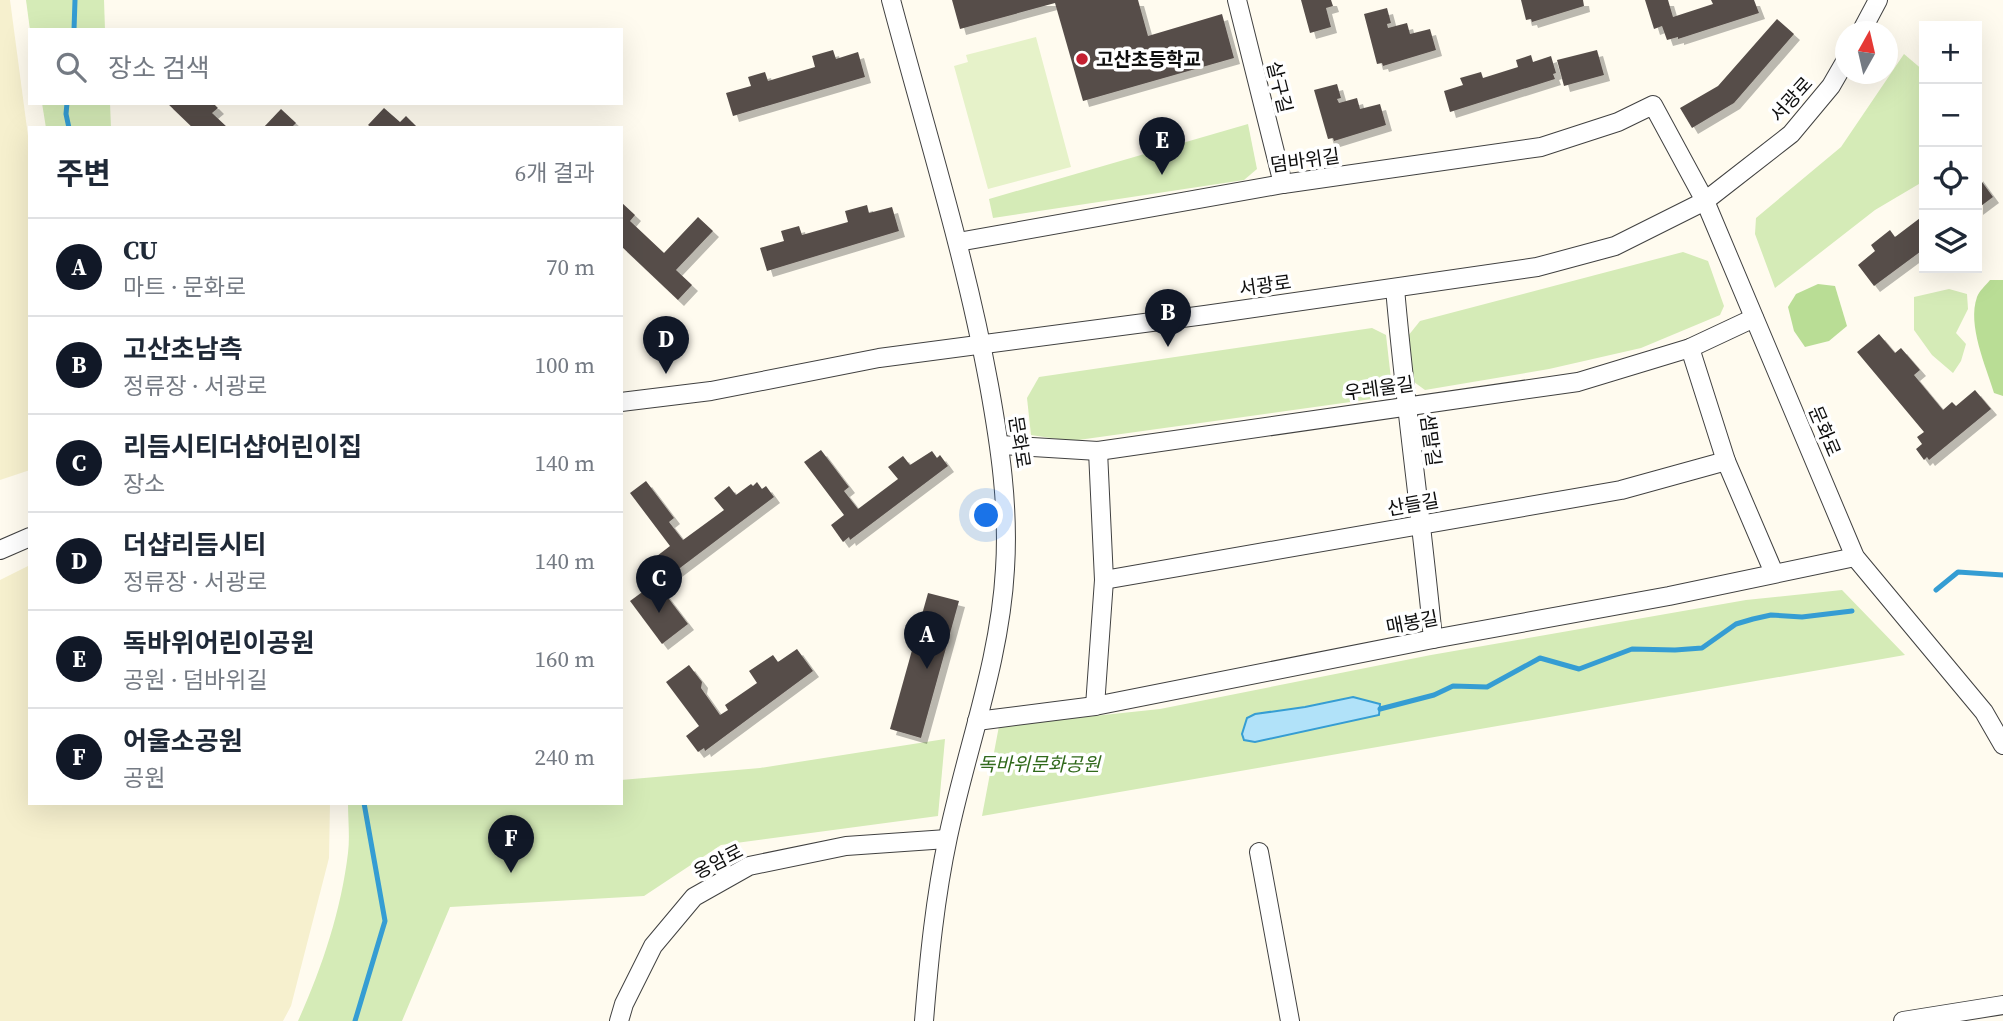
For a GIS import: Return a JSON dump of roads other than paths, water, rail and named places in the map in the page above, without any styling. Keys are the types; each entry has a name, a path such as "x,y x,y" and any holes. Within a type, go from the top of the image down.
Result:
{"street":[{"name":"문화로","path":"891,0 958,242 982,344 1005,482 1005,568 998,640 947,839 931,936 924,1021"},
{"name":"살구길","path":"1237,0 1283,184"},
{"path":"1867,21 1878,0"},
{"name":"서광로","path":"623,401 711,391 879,358 1537,267 1615,246 1705,201 1791,134 1835,79"},
{"name":"문화로","path":"1653,105 1705,201 1855,557 1984,712 2003,745"},
{"name":"덤바위길","path":"958,242 1283,184 1541,147 1618,122 1653,105"},
{"name":"샘말길","path":"1395,288 1405,406 1422,524 1433,639"},
{"name":"우레울길","path":"1000,445 1098,451 1578,382 1690,348 1754,318"},
{"path":"1690,348 1726,461 1774,573"},
{"path":"1095,706 1104,580 1098,451"},
{"name":"산들길","path":"1104,580 1621,491 1726,461"},
{"path":"0,550 28,538"},
{"name":"매봉길","path":"977,721 1095,706 1433,639 1669,596 1855,557"},
{"name":"옹암로","path":"620,1021 624,1004 653,946 694,897 749,866 846,846 947,839"},
{"path":"1259,852 1290,1021"},
{"path":"1903,1021 2003,1005"}],"water":[{"path":"1353,697 1380,704 1379,715 1255,742 1244,740 1242,734 1247,718 1255,714"}],"waterway":[{"path":"74,28 75,0"},
{"path":"67,105 69,126"},
{"path":"1936,590 1958,572 2003,575"},
{"path":"1380,709 1434,695 1453,686 1487,687 1540,658 1579,669 1632,649 1702,648 1736,624 1771,615 1802,617 1852,611"},
{"path":"355,1021 385,921 364,805"}],"place":[{"name":"고산초등학교","path":"1082,59"},
{"name":"독바위어린이공원","path":"1162,175"},
{"name":"고산초남측","path":"1168,347"},
{"name":"더샵리듬시티","path":"666,374"},
{"name":"리듬시티더샵어린이집","path":"659,613"},
{"name":"CU","path":"927,669"},
{"name":"어울소공원","path":"511,873"}],"park label":[{"name":"독바위문화공원","path":"1039,764"}]}
